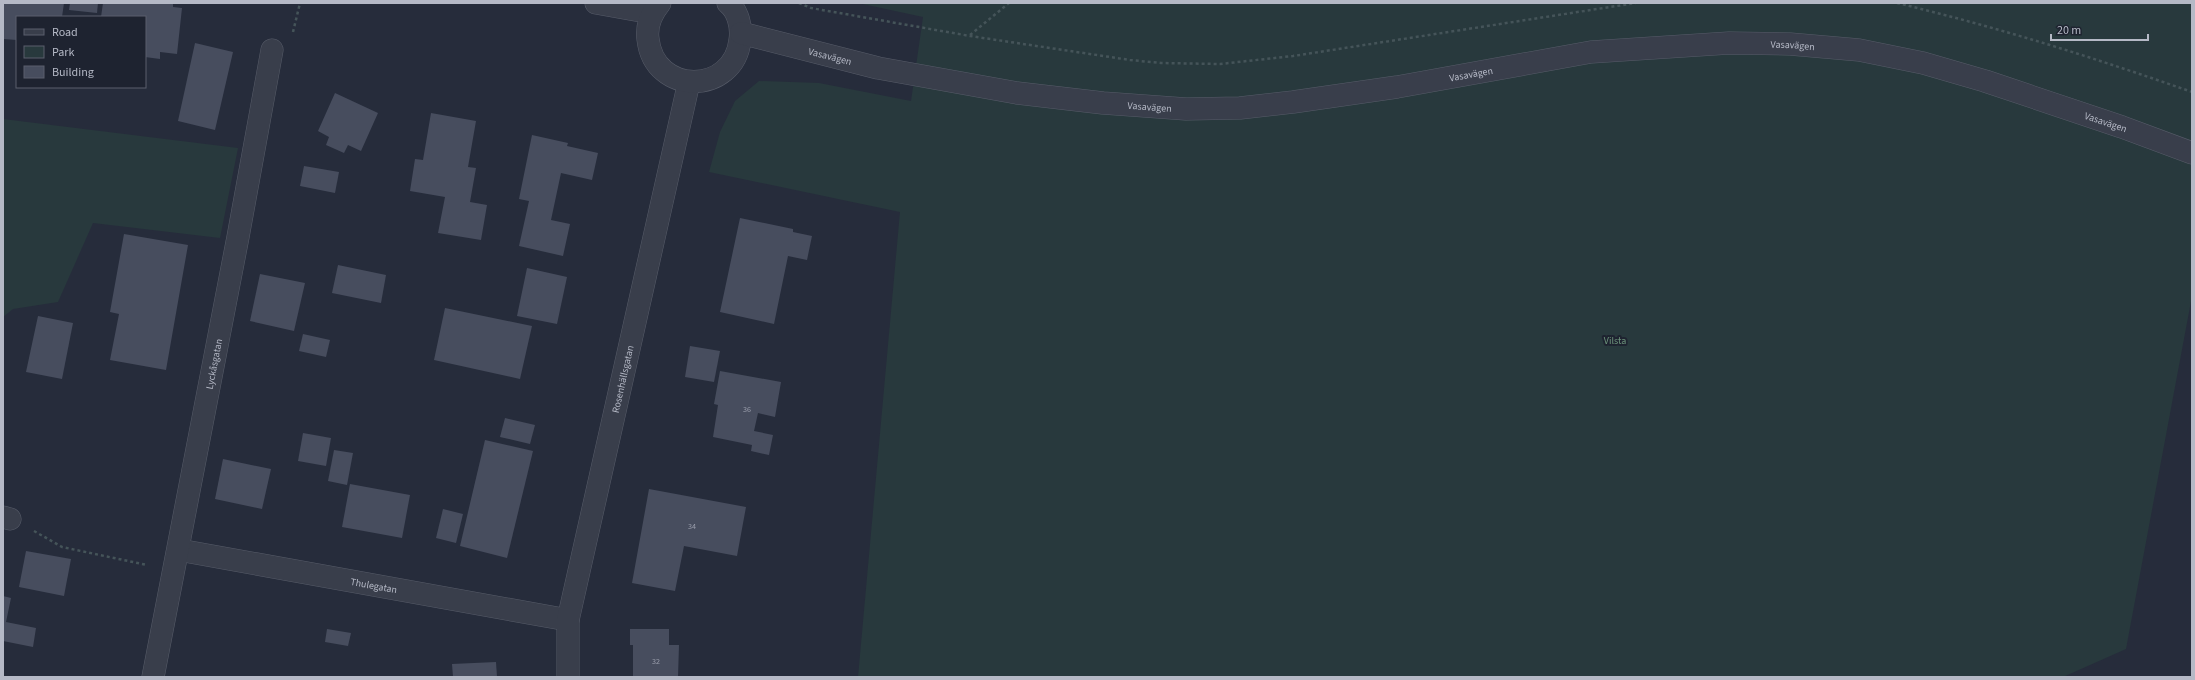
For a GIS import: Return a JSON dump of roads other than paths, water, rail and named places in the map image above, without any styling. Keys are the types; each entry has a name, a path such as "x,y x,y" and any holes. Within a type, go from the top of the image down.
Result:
{"street":[{"path":"596,3 656,8 647,31 649,49 652,58 664,72 672,77 689,82 708,80 724,71 735,57 741,33 739,21 728,3"},
{"name":"Vasavägen","path":"741,33 878,68 1016,93 1102,103 1186,108 1240,108 1293,102 1397,87 1591,52 1698,45 1790,44 1859,50 1923,63 2000,85 2192,153"},
{"name":"Lyckåsgatan","path":"153,677 175,572 272,50"},
{"name":"Rosenhällsgatan","path":"568,677 568,620 689,82"},
{"name":"Thulegatan","path":"179,550 568,620"}],"park label":[{"name":"Vilsta","path":"1615,340"}]}
